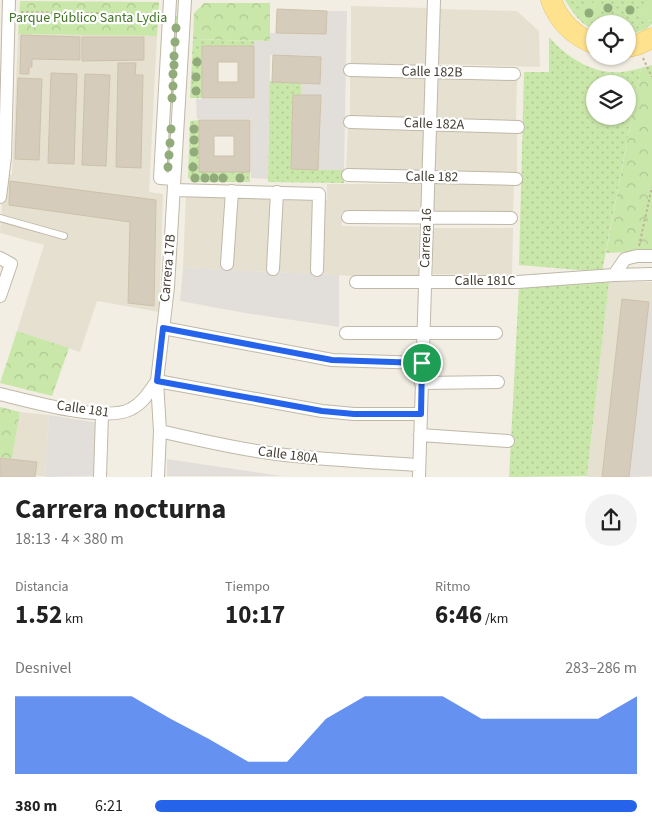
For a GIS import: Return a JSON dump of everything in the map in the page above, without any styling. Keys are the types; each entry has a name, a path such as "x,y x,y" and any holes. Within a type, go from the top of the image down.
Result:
{"main road":[{"path":"536,0 561,20 572,32 586,41"},
{"path":"551,0 561,20"}],"street":[{"path":"170,0 160,178 174,185 232,192 319,194 317,270"},
{"name":"Carrera 17B","path":"158,476 160,431 157,381 168,287 185,0"},
{"name":"Carrera 16","path":"419,471 434,0"},
{"path":"0,197 5,157 8,6"},
{"name":"Calle 182B","path":"350,70 514,74"},
{"path":"164,111 178,111"},
{"name":"Calle 182A","path":"350,122 518,127"},
{"name":"Calle 182","path":"348,176 516,178"},
{"path":"228,264 232,192"},
{"path":"273,269 277,192"},
{"path":"348,217 511,218"},
{"path":"614,275 625,259 637,256 652,256"},
{"path":"0,258 11,264 0,296"},
{"name":"Calle 181C","path":"356,282 518,282 652,274"},
{"path":"163,328 332,360 422,363"},
{"path":"346,334 496,333"},
{"path":"157,381 322,411 354,414 421,414"},
{"name":"Calle 181","path":"0,394 75,410 115,414 130,410 142,402 157,381"},
{"path":"421,383 498,382"},
{"path":"100,476 102,414"},
{"name":"Calle 180A","path":"160,431 244,450 419,471"},
{"path":"420,435 508,441"}],"lane":[{"path":"0,218 64,236"}],"path":[{"path":"8,6 169,14"},
{"path":"639,43 652,77"},
{"path":"637,256 652,187"}],"shaded area":[{"path":"351,6 431,8 430,69 351,67"},
{"path":"439,9 517,11 539,31 540,67 438,64"},
{"path":"327,11 347,11 344,170 318,170 321,96 301,95 301,83 320,83 321,57 270,55 268,179 251,178 251,119 197,119 196,99 254,99 254,41 270,41 270,33 325,34"},
{"path":"18,34 157,36 149,192 163,194 159,312 97,301 80,352 17,331 44,245 0,233 4,173 12,175"},
{"path":"350,76 428,78 427,120 350,118"},
{"path":"438,78 517,80 516,121 437,119"},
{"path":"348,126 425,129 423,174 346,171"},
{"path":"435,129 517,131 517,174 434,172"},
{"path":"433,183 514,185 513,213 432,213"},
{"path":"327,184 422,184 421,211 341,212 342,226 419,227 418,279 183,268 186,194 327,200"},
{"path":"433,228 513,228 512,275 433,274"},
{"path":"183,268 339,275 339,327 180,301"},
{"path":"609,282 652,282 652,476 587,477"},
{"path":"649,302 652,303 652,476 629,477"},
{"path":"20,412 49,415 45,476 0,476 0,457 12,459"},
{"path":"49,415 99,423 95,476 45,477"},
{"path":"167,459 281,476 167,476"}],"green space":[{"path":"565,0 652,0 640,13 649,21 652,21 652,24 644,30 636,32 636,15 599,15 599,9 595,4 589,3 581,17 586,21 586,25 574,14"},
{"name":"Parque Público Santa Lydia","path":"20,1 159,2 157,36 18,34"},
{"path":"652,2 652,21 646,20 640,13 643,4"},
{"path":"204,3 270,3 270,41 193,39 194,13"},
{"path":"586,3 594,3 599,8 599,15 586,15 586,21 581,16 581,8"},
{"path":"174,16 178,16 174,104 169,103"},
{"path":"549,37 572,58 591,68 601,71 622,72 641,68 636,94 636,75 586,75 586,125 630,125 602,272 519,265 524,72 549,72"},
{"path":"193,39 254,41 254,46 202,46 202,98 190,98"},
{"path":"652,65 652,251 606,253 630,125 636,125 636,94 641,68"},
{"path":"269,81 301,83 301,95 293,95 291,168 344,170 344,183 268,182"},
{"path":"199,120 199,172 250,172 250,182 192,182 188,177 190,121"},
{"path":"609,282 587,476 509,477 519,286"},
{"path":"17,331 69,348 52,396 0,383"},
{"path":"0,407 20,412 12,459 0,457"}],"building":[{"path":"277,9 327,11 326,34 276,33"},
{"path":"21,35 80,37 80,60 32,59 32,67 29,67 29,74 20,74"},
{"path":"82,37 144,37 144,60 82,61"},
{"path":"202,46 254,46 254,98 202,98","holes":["218,62 238,62 238,82 218,82"]},
{"path":"273,55 321,57 320,84 272,82"},
{"path":"118,63 136,63 135,75 143,75 141,168 116,167"},
{"path":"51,73 77,74 74,164 48,163"},
{"path":"85,74 110,75 106,166 82,165"},
{"path":"18,78 42,79 39,160 15,159"},
{"path":"293,95 321,95 318,170 291,169"},
{"path":"199,120 250,120 250,172 199,172","holes":["214,136 234,136 234,156 214,156"]},
{"path":"10,181 156,200 154,306 128,303 130,222 9,205"},
{"path":"622,299 649,302 629,477 602,477"},
{"path":"0,458 37,462 35,477 0,477"}],"route":[{"path":"163,328 332,360 422,363 421,414 380,415 322,411 157,381 163,328"}]}
